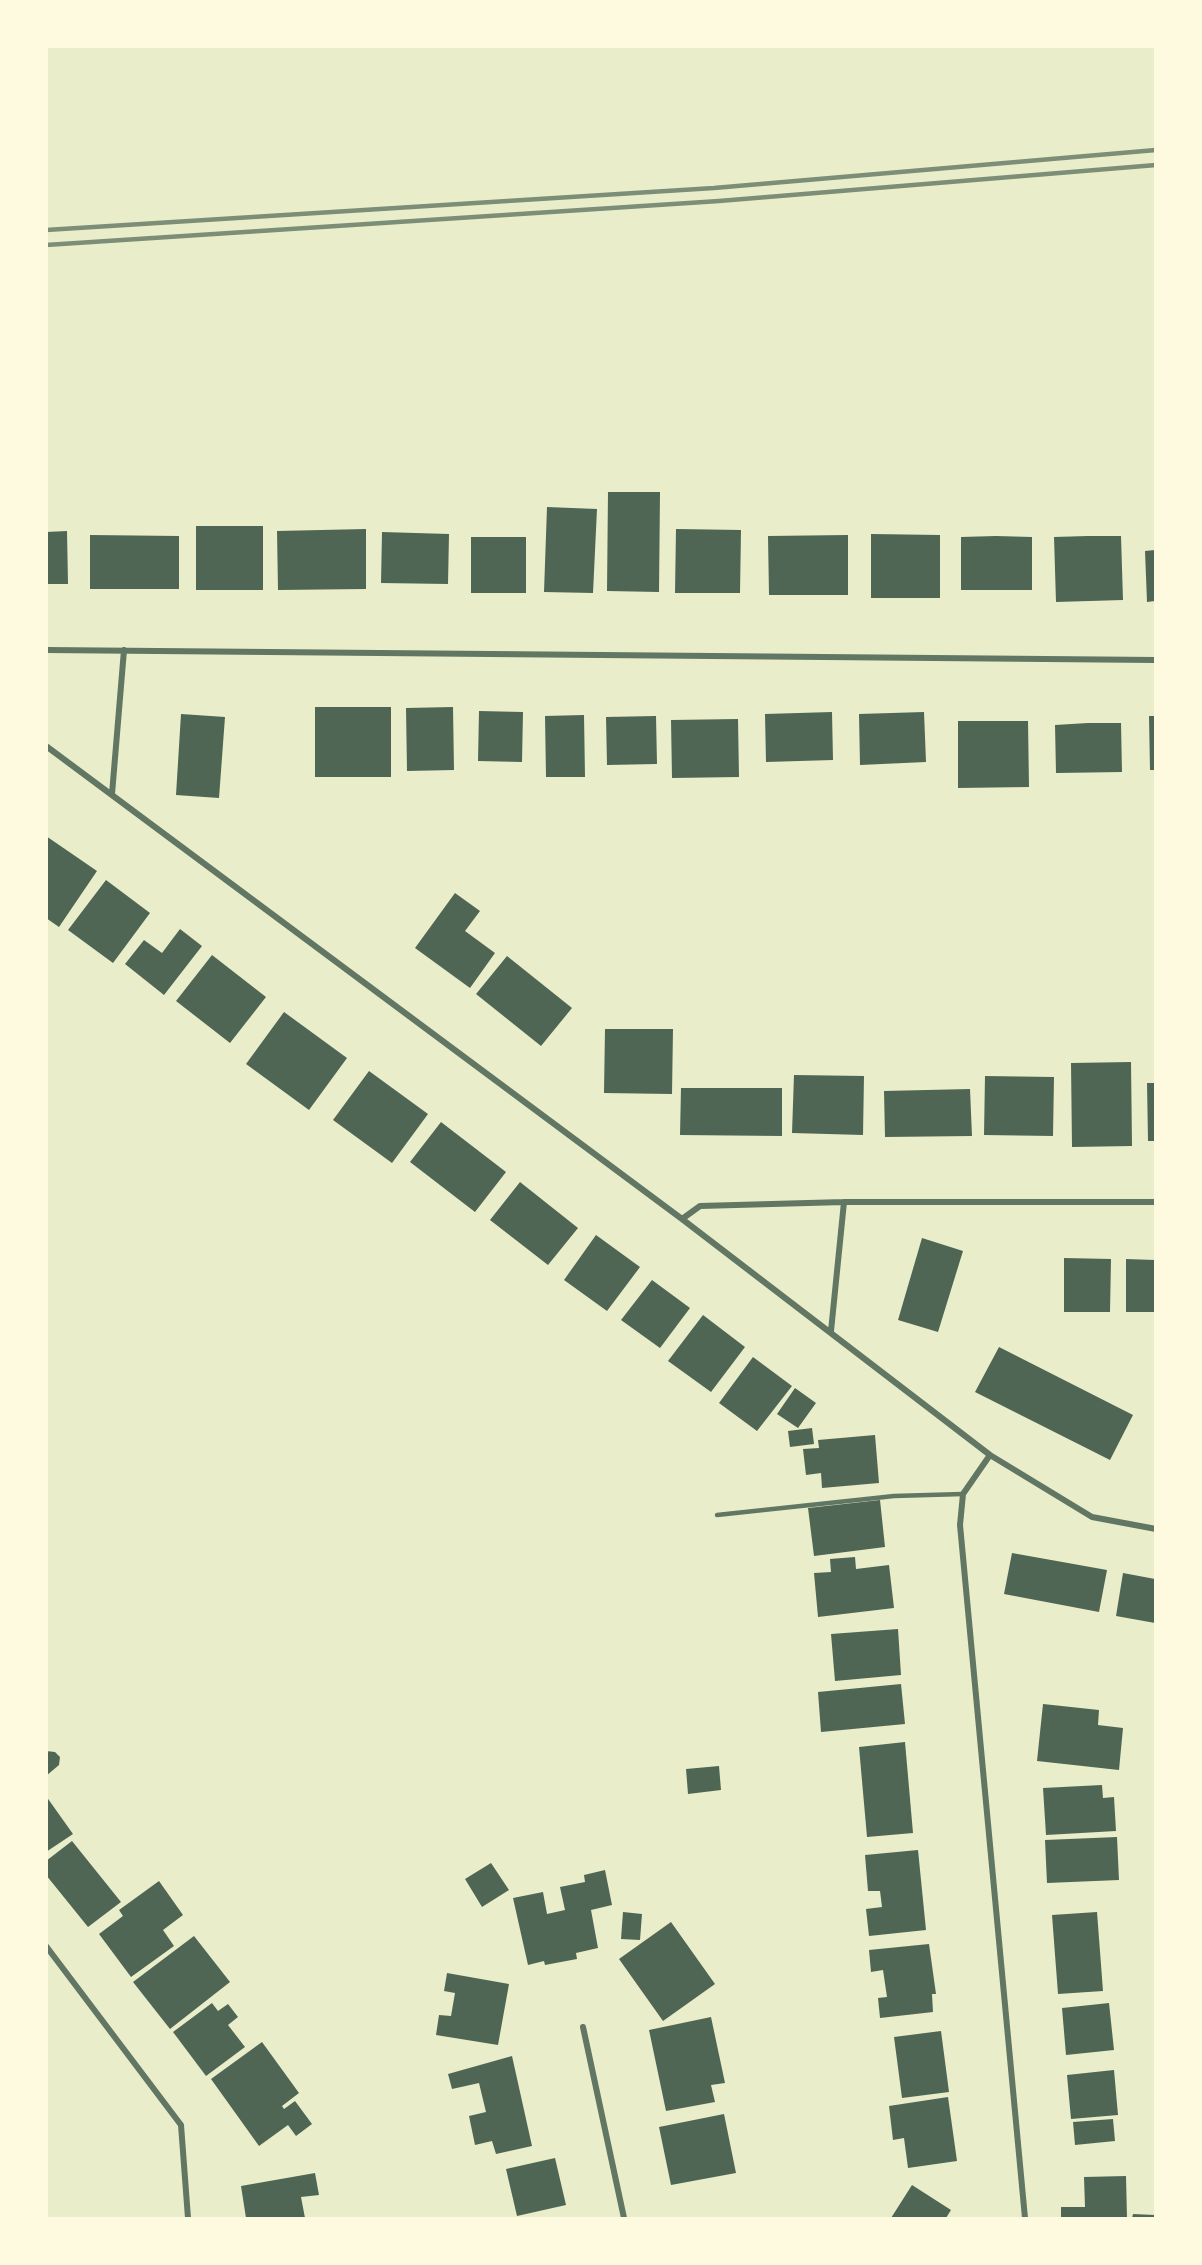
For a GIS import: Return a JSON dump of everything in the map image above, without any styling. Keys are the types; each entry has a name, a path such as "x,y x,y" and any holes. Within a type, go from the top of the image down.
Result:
{"street":[{"path":"46,650 1155,660"},
{"path":"112,794 124,650"},
{"path":"46,746 682,1219 990,1455 1092,1517 1155,1529"},
{"path":"682,1219 700,1206 844,1202 1155,1202"},
{"path":"831,1331 844,1202"},
{"path":"990,1455 963,1494 960,1525 1024,2218"},
{"path":"46,1946 181,2125 188,2218"},
{"path":"583,2027 624,2218"}],"lane":[{"path":"717,1515 894,1496 963,1494"}],"building":[{"path":"608,492 660,492 659,592 607,591"},
{"path":"547,507 597,509 593,593 544,592"},
{"path":"196,526 263,526 263,590 196,590"},
{"path":"366,529 366,589 278,590 277,531"},
{"path":"676,529 741,530 740,593 675,593"},
{"path":"67,531 68,584 46,584 46,532"},
{"path":"382,532 449,534 448,584 381,583"},
{"path":"871,534 940,535 940,598 871,598"},
{"path":"90,535 179,536 179,589 90,589"},
{"path":"848,535 848,595 769,595 768,536"},
{"path":"1121,536 1123,600 1056,602 1054,537"},
{"path":"471,537 526,537 526,593 471,593"},
{"path":"961,537 1032,537 1032,590 961,590"},
{"path":"1155,550 1155,601 1147,602 1145,551"},
{"path":"315,707 391,707 391,777 315,777"},
{"path":"453,707 454,770 407,771 406,708"},
{"path":"479,711 523,712 522,762 478,761"},
{"path":"832,712 833,760 766,762 765,714"},
{"path":"924,712 926,762 860,765 859,714"},
{"path":"181,714 225,717 219,798 176,795"},
{"path":"584,715 585,777 546,777 545,716"},
{"path":"656,716 657,764 607,765 606,717"},
{"path":"1149,716 1155,716 1155,770 1150,770"},
{"path":"738,719 739,777 672,778 671,720"},
{"path":"958,721 1028,721 1029,787 958,788"},
{"path":"1121,723 1122,772 1056,773 1055,725"},
{"path":"46,836 97,871 59,927 46,918"},
{"path":"106,880 150,913 113,963 68,930"},
{"path":"455,893 480,911 465,931 495,953 470,988 415,948"},
{"path":"180,929 202,946 164,995 125,964 144,940 162,953"},
{"path":"212,955 266,997 230,1043 176,1001"},
{"path":"507,956 572,1008 541,1046 476,994"},
{"path":"284,1012 347,1058 309,1110 246,1064"},
{"path":"605,1029 673,1029 672,1094 604,1093"},
{"path":"1131,1062 1132,1146 1072,1147 1071,1063"},
{"path":"369,1071 428,1114 392,1163 333,1120"},
{"path":"794,1075 864,1076 863,1135 792,1133"},
{"path":"985,1076 1054,1077 1053,1136 984,1135"},
{"path":"1147,1083 1155,1083 1155,1141 1148,1141"},
{"path":"681,1088 782,1088 782,1136 680,1135"},
{"path":"970,1089 972,1136 885,1137 884,1091"},
{"path":"441,1122 506,1172 475,1212 410,1162"},
{"path":"520,1182 578,1228 548,1265 490,1220"},
{"path":"596,1235 640,1267 607,1311 564,1280"},
{"path":"922,1238 963,1251 938,1332 898,1320"},
{"path":"1064,1258 1111,1259 1110,1312 1064,1312"},
{"path":"1126,1259 1155,1260 1155,1312 1126,1312"},
{"path":"652,1280 690,1308 660,1348 621,1320"},
{"path":"703,1315 745,1347 711,1392 668,1361"},
{"path":"999,1347 1133,1415 1110,1460 975,1392"},
{"path":"753,1357 792,1386 757,1431 719,1403"},
{"path":"795,1388 816,1403 798,1428 777,1414"},
{"path":"812,1428 814,1444 790,1447 788,1431"},
{"path":"875,1435 879,1483 822,1488 821,1473 806,1475 803,1449 819,1448 818,1440"},
{"path":"880,1500 885,1547 814,1556 808,1508"},
{"path":"1012,1553 1107,1570 1099,1612 1004,1594"},
{"path":"855,1557 856,1569 889,1565 894,1608 818,1617 814,1573 831,1572 830,1559"},
{"path":"1123,1573 1155,1579 1155,1623 1116,1616"},
{"path":"898,1629 901,1675 835,1681 831,1634"},
{"path":"901,1684 905,1724 821,1732 818,1692"},
{"path":"1043,1704 1099,1710 1098,1725 1123,1728 1119,1770 1037,1761"},
{"path":"905,1742 913,1833 867,1837 859,1747"},
{"path":"46,1751 55,1752 60,1757 59,1765 46,1776"},
{"path":"719,1766 721,1790 688,1794 686,1769"},
{"path":"1102,1785 1103,1798 1114,1797 1116,1831 1046,1835 1043,1788"},
{"path":"46,1796 73,1834 46,1852"},
{"path":"1117,1837 1119,1880 1047,1883 1045,1840"},
{"path":"72,1841 121,1902 88,1927 46,1875 46,1861"},
{"path":"918,1850 926,1930 869,1936 866,1909 882,1907 880,1891 868,1891 865,1855"},
{"path":"491,1863 509,1890 482,1907 465,1879"},
{"path":"605,1870 612,1905 591,1910 598,1948 576,1953 577,1959 545,1965 544,1961 528,1965 513,1898 543,1892 547,1914 565,1910 560,1887 585,1882 584,1875"},
{"path":"159,1881 183,1915 163,1930 174,1946 131,1977 99,1934 123,1916 119,1910"},
{"path":"623,1912 642,1914 640,1940 621,1939"},
{"path":"1097,1912 1103,1991 1058,1994 1052,1915"},
{"path":"671,1922 715,1984 663,2021 619,1959"},
{"path":"194,1936 230,1982 170,2029 133,1982"},
{"path":"929,1944 936,1994 932,1994 933,2012 880,2018 878,1998 887,1997 883,1970 871,1972 869,1950"},
{"path":"447,1973 509,1984 498,2045 436,2035 439,2015 451,2016 455,1993 444,1991"},
{"path":"212,2003 218,2011 228,2004 238,2017 228,2025 245,2047 206,2076 173,2032"},
{"path":"1109,2003 1114,2050 1066,2055 1062,2008"},
{"path":"711,2017 725,2083 711,2085 715,2102 666,2111 649,2030"},
{"path":"941,2031 949,2092 902,2098 894,2037"},
{"path":"262,2042 299,2093 282,2106 284,2109 295,2101 312,2124 296,2136 288,2125 259,2146 211,2079"},
{"path":"512,2056 532,2146 496,2154 492,2141 475,2145 469,2116 486,2112 479,2083 452,2089 448,2074"},
{"path":"1114,2070 1118,2115 1071,2119 1067,2075"},
{"path":"948,2097 957,2161 908,2168 904,2138 893,2140 889,2106"},
{"path":"724,2114 736,2173 671,2185 659,2127"},
{"path":"1113,2119 1115,2141 1075,2145 1073,2122"},
{"path":"555,2158 566,2205 517,2216 506,2169"},
{"path":"315,2173 319,2195 301,2197 305,2218 246,2218 241,2186"},
{"path":"1126,2176 1127,2218 1061,2218 1061,2207 1085,2207 1084,2177"},
{"path":"912,2185 951,2210 946,2218 891,2218"},
{"path":"1133,2214 1155,2215 1155,2218 1132,2218"}],"railway":[{"path":"46,230 714,188 1156,150"},
{"path":"46,245 719,201 1156,165"}]}
